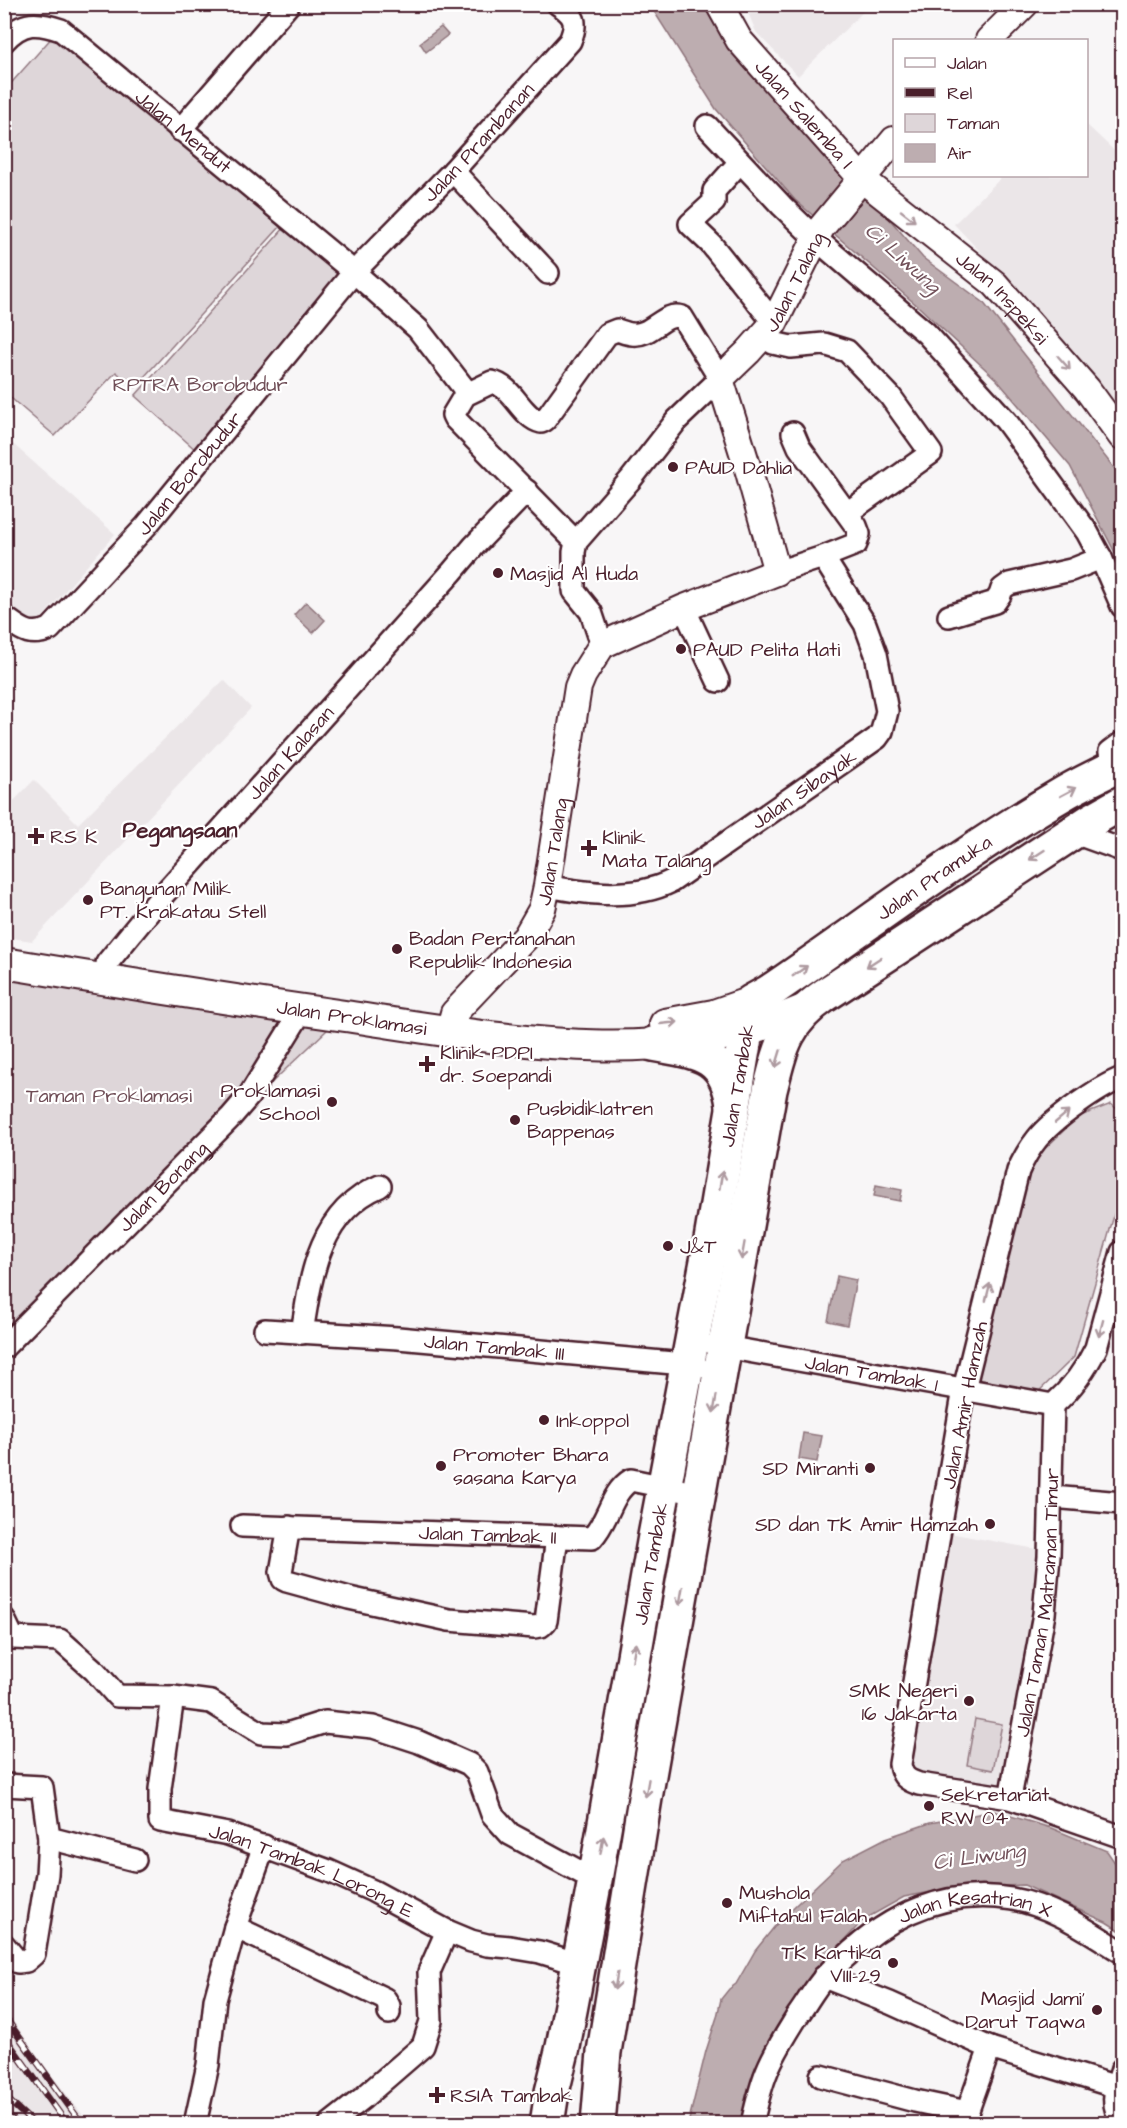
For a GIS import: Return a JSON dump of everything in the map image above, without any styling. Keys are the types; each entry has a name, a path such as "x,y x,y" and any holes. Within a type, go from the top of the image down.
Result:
{"main road":[{"name":"Jalan Pramuka","path":"748,1016 769,992 882,912 1013,824 1120,758"},
{"name":"Jalan Pramuka","path":"815,1002 1072,832 1122,803"},
{"name":"Jalan Proklamasi","path":"4,947 579,1044 653,1044 697,1040 748,1016"},
{"name":"Jalan Proklamasi","path":"4,963 302,1010 452,1022 632,1026 748,1016 776,1021 815,1002"},
{"name":"Jalan Tambak","path":"599,2114 604,2052 645,1798 772,1080 785,1038 796,1019 815,1002"},
{"name":"Jalan Tambak","path":"547,2124 596,1880 624,1707 748,1016"},
{"path":"653,1044 689,1051 713,1062 728,1080 733,1109"},
{"path":"563,2046 573,2055 584,2059 604,2052"},
{"path":"552,2092 573,2089 591,2095 599,2114"}],"street":[{"path":"180,130 289,4"},
{"name":"Jalan Prambanan","path":"354,272 453,171 570,41 575,29 574,20 570,12 558,4"},
{"name":"Jalan Salemba I","path":"719,4 739,40 861,180 893,141"},
{"path":"990,39 1025,4"},
{"name":"Jalan Mendut","path":"4,41 25,26 42,23 61,30 354,272 418,328 463,387 465,395"},
{"path":"707,126 740,162 926,333 1006,421 1087,532 1122,606"},
{"path":"740,162 714,191 714,202 690,224 711,244 768,329 773,343 791,347 824,344 847,351 890,396 931,453 847,513"},
{"path":"453,171 548,273"},
{"name":"Jalan Talang","path":"576,542 631,479 677,420 768,329 818,233 861,180"},
{"name":"Jalan Inspeksi","path":"861,180 995,284 1087,388 1122,437"},
{"name":"Jalan Borobudur","path":"4,617 25,631 37,634 50,629 146,526 354,272"},
{"path":"777,572 720,379 682,317 670,316 644,333 632,335 617,330 607,334 545,420 541,422 534,419 501,385 492,382 465,395 454,412 454,418 576,542 574,591 591,612 602,645 684,608 856,544 859,534 856,526 799,447 793,434"},
{"name":"Jalan Kalasan","path":"107,963 168,888 474,546 527,491"},
{"name":"Jalan Sibayak","path":"547,886 576,892 635,893 662,886 877,738 882,730 887,711 876,654 865,624 824,557"},
{"path":"949,616 995,602 1002,588 1009,584 1071,570 1101,558"},
{"path":"684,608 718,681"},
{"name":"Jalan Talang","path":"452,1022 526,937 542,909 578,687 602,645"},
{"path":"1072,832 1122,850"},
{"name":"Jalan Bonang","path":"4,1347 230,1118 249,1096 302,1010"},
{"name":"Jalan Amir Hamzah","path":"1010,1798 919,1784 907,1780 900,1764 964,1389 1017,1172 1027,1152 1039,1136 1083,1099 1122,1078"},
{"path":"302,1333 308,1291 316,1259 328,1231 365,1192 380,1186"},
{"path":"1053,1405 1063,1396 1090,1360 1096,1348 1122,1252"},
{"name":"Jalan Tambak III","path":"265,1330 689,1353"},
{"name":"Jalan Tambak 1","path":"689,1353 964,1389 1053,1405"},
{"name":"Jalan Taman Matraman Timur","path":"1010,1798 1044,1614 1052,1497 1053,1405"},
{"name":"Jalan Tambak II","path":"242,1526 592,1538 601,1528 620,1486 631,1480 699,1494"},
{"path":"1052,1497 1122,1503"},
{"path":"289,1527 281,1572 283,1579 287,1581 349,1598 449,1620 534,1627 541,1626 546,1621 556,1537"},
{"path":"4,1619 13,1638 60,1640 97,1674 115,1695 173,1697 210,1702 261,1733 287,1734 324,1722 373,1727 419,1742 469,1764 477,1772 492,1814 510,1834 596,1880"},
{"name":"Jalan Tambak Lorong E","path":"173,1697 164,1750 159,1820 228,1834 264,1846 329,1871 373,1891 447,1931 479,1943 540,1952 579,1964"},
{"path":"4,1785 42,1787 49,1838 48,1874 34,1954 26,1961 18,1962 4,1945"},
{"path":"1010,1798 1122,1837"},
{"path":"49,1838 135,1860"},
{"path":"195,2124 208,2065 214,2000 235,1927 264,1846"},
{"name":"Jalan Kesatrian X","path":"752,2124 767,2071 784,2038 824,1977 861,1942 888,1922 921,1907 954,1898 983,1896 1013,1899 1038,1906 1077,1923 1122,1952"},
{"path":"235,1927 385,1999 389,2006 389,2013"},
{"path":"330,2124 423,2046 431,2021 429,1972 447,1931"},
{"path":"824,1977 937,2023 990,2048 1120,2078 1114,2094 1115,2109 1122,2121"},
{"path":"821,2076 915,2101 965,2118 990,2048"}],"shaded area":[{"path":"745,5 870,5 798,76 756,32"},
{"path":"1088,126 1122,158 1122,428 1112,417 1071,348 954,224 1002,177 1088,177"},
{"path":"5,437 115,534 31,630 5,607"},
{"path":"224,680 251,708 32,941 5,937 5,810 34,780 78,824"},
{"name":"SMK Negeri 16 Jakarta","path":"949,1533 1047,1551 1004,1788 905,1770"},
{"path":"5,2009 39,2059 89,2123 5,2123"}],"green space":[{"path":"54,35 280,227 135,387 116,372 55,436 5,393 5,90"},
{"name":"RPTRA Borobudur","path":"285,227 341,277 197,451 135,396"},
{"name":"Taman Proklamasi","path":"5,972 328,1029 5,1336"},
{"path":"1111,1104 1122,1113 1122,1187 1074,1357 1030,1400 974,1385 1033,1160 1078,1117"},
{"path":"975,1719 1002,1724 993,1770 967,1765"}],"water":[{"name":"Ci Liwung","path":"653,5 711,5 923,258 983,302 1122,478 1122,566 1070,466 997,380 920,308 795,200 716,109 655,13"},
{"path":"441,27 448,35 426,52 420,43"},
{"path":"306,602 325,620 313,633 294,615"},
{"path":"876,1185 902,1190 900,1201 874,1196"},
{"path":"837,1276 856,1280 847,1325 828,1321"},
{"path":"803,1433 822,1436 817,1462 799,1459"},
{"name":"Ci Liwung","path":"994,1811 1051,1828 1107,1851 1122,1873 1122,1932 1106,1922 1024,1885 947,1889 904,1897 863,1920 800,1990 753,2073 743,2123 688,2124 721,1999 736,1984 755,1951 779,1921 843,1860 886,1838 930,1823"}],"railway":[{"path":"4,2016 82,2124"},
{"path":"4,2036 67,2124"},
{"path":"4,2096 34,2124"},
{"path":"4,2113 17,2124"}],"place":[{"name":"PAUD Dahlia","path":"673,467"},
{"name":"Masjid Al Huda","path":"498,573"},
{"name":"PAUD Pelita Hati","path":"681,649"},
{"name":"RS K","path":"36,836"},
{"name":"Klinik Mata Talang","path":"589,848"},
{"name":"Bangunan Milik PT. Krakatau Stell","path":"88,900"},
{"name":"Badan Pertanahan Republik Indonesia","path":"397,949"},
{"name":"Klinik PDPI dr. Soepandi","path":"427,1064"},
{"name":"Proklamasi School","path":"332,1102"},
{"name":"Pusbidiklatren Bappenas","path":"515,1120"},
{"name":"J&T","path":"668,1246"},
{"name":"Inkoppol","path":"544,1420"},
{"name":"Promoter Bhara sasana Karya","path":"441,1466"},
{"name":"SD Miranti","path":"870,1468"},
{"name":"SD dan TK Amir Hamzah","path":"990,1524"},
{"name":"SMK Negeri 16 Jakarta","path":"969,1701"},
{"name":"Sekretariat RW 04","path":"929,1806"},
{"name":"Mushola Miftahul Falah","path":"727,1903"},
{"name":"TK Kartika VIII-29","path":"893,1963"},
{"name":"Masjid Jami' Darut Taqwa","path":"1097,2010"},
{"name":"RSIA Tambak","path":"437,2095"}],"district":[{"name":"Pegangsaan","path":"180,829"}]}
